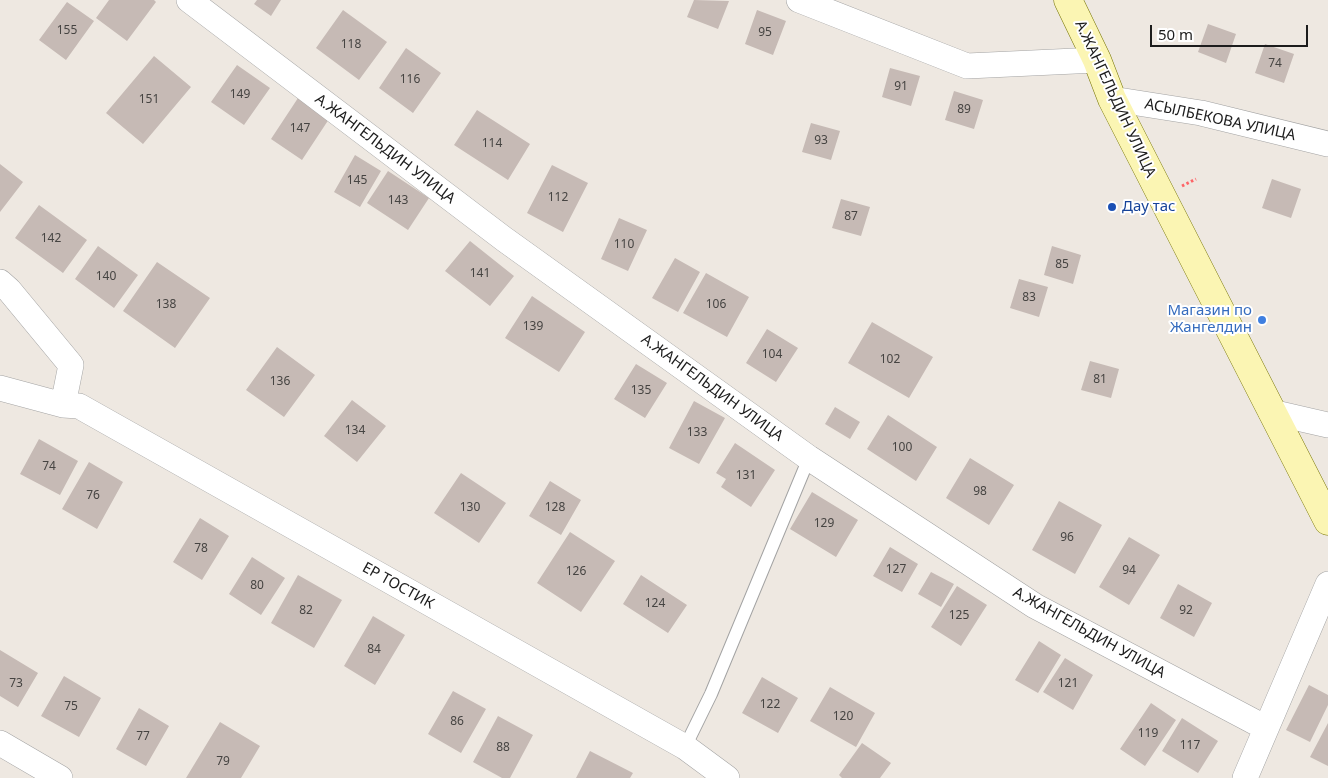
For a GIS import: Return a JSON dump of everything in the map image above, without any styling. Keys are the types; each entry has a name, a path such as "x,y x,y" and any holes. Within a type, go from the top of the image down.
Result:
{"street":[{"name":"А.ЖАНГЕЛЬДИН УЛИЦА","path":"188,0 504,239 809,458 1035,606 1266,728"},
{"path":"799,0 967,66 1097,60"},
{"name":"А.ЖАНГЕЛЬДИН УЛИЦА","path":"1071,3 1097,60 1112,99 1328,521"},
{"name":"АСЫЛБЕКОВА УЛИЦА","path":"1112,99 1201,113 1328,144"},
{"path":"0,282 10,290 71,365 63,406"},
{"name":"ЕР ТОСТИК","path":"0,388 63,406 79,406 685,747 727,778"},
{"path":"1271,412 1328,425"},
{"path":"1245,778 1328,584"},
{"path":"0,743 60,778"}],"lane":[{"path":"685,747 712,694 809,458"}],"building":[{"path":"109,0 154,0 156,2 127,41 96,18"},
{"path":"257,0 281,0 271,16 254,4"},
{"path":"694,0 729,1 718,29 687,17"},
{"path":"67,2 94,21 66,60 39,40"},
{"path":"343,10 387,42 359,80 316,48"},
{"path":"757,10 786,21 773,55 745,44"},
{"path":"1208,24 1236,34 1226,63 1198,52"},
{"path":"1265,44 1294,54 1284,83 1255,73"},
{"path":"406,48 441,73 413,113 379,88"},
{"path":"154,56 191,87 143,144 106,113"},
{"path":"237,65 270,88 244,125 211,102"},
{"path":"890,68 920,76 911,106 882,97"},
{"path":"954,91 983,100 974,129 945,120"},
{"path":"298,98 329,119 302,160 271,139"},
{"path":"477,110 530,144 508,180 454,145"},
{"path":"811,123 840,131 831,160 802,152"},
{"path":"355,155 381,171 360,207 334,192"},
{"path":"0,164 23,182 0,212"},
{"path":"552,165 588,183 563,232 527,213"},
{"path":"388,171 429,198 408,230 367,203"},
{"path":"1272,179 1301,189 1291,218 1262,208"},
{"path":"841,199 870,207 861,236 832,228"},
{"path":"39,205 87,240 63,273 15,238"},
{"path":"619,218 647,230 628,271 601,259"},
{"path":"470,241 514,276 490,306 445,271"},
{"path":"98,246 138,275 114,308 75,279"},
{"path":"1052,246 1081,255 1073,284 1044,275"},
{"path":"675,258 700,272 678,312 652,298"},
{"path":"157,262 210,298 175,348 123,311"},
{"path":"706,273 749,297 727,337 683,313"},
{"path":"1019,279 1048,287 1039,317 1010,308"},
{"path":"532,296 585,332 559,372 505,338"},
{"path":"872,322 933,357 909,398 848,363"},
{"path":"767,329 798,348 776,382 746,363"},
{"path":"277,347 315,375 284,417 246,390"},
{"path":"1090,361 1119,369 1111,398 1081,390"},
{"path":"636,364 667,383 645,418 614,399"},
{"path":"352,400 386,426 357,462 324,436"},
{"path":"694,401 725,418 699,464 669,448"},
{"path":"835,407 860,422 850,439 825,424"},
{"path":"888,415 937,447 916,481 867,449"},
{"path":"39,439 78,461 60,495 20,474"},
{"path":"735,443 775,470 751,507 721,487 726,479 716,473"},
{"path":"970,458 1014,485 989,525 946,498"},
{"path":"89,462 123,482 97,529 62,509"},
{"path":"461,473 506,503 479,543 434,513"},
{"path":"550,481 581,500 561,535 529,516"},
{"path":"812,492 858,520 836,557 790,529"},
{"path":"1059,501 1102,525 1075,574 1032,550"},
{"path":"200,518 229,536 202,580 173,562"},
{"path":"570,532 615,561 581,612 537,583"},
{"path":"1129,537 1160,555 1129,605 1099,587"},
{"path":"890,547 918,564 902,592 873,576"},
{"path":"252,557 285,578 261,615 229,594"},
{"path":"931,572 954,584 941,607 918,594"},
{"path":"298,575 342,600 314,648 271,623"},
{"path":"641,575 687,605 668,633 623,604"},
{"path":"1178,584 1212,603 1194,637 1160,618"},
{"path":"957,586 987,605 961,646 931,627"},
{"path":"373,616 405,635 375,685 344,666"},
{"path":"1039,641 1061,655 1038,693 1015,680"},
{"path":"0,650 38,673 18,707 0,696"},
{"path":"1065,658 1093,675 1073,710 1043,692"},
{"path":"64,676 101,698 79,737 41,716"},
{"path":"762,677 798,698 778,733 742,713"},
{"path":"1309,685 1328,695 1328,705 1310,742 1286,730"},
{"path":"830,687 875,713 856,747 810,721"},
{"path":"453,691 486,709 461,753 428,734"},
{"path":"1151,703 1176,720 1145,766 1120,749"},
{"path":"139,708 169,726 146,766 116,749"},
{"path":"498,716 533,735 510,778 502,778 473,762"},
{"path":"1182,718 1218,741 1198,773 1162,751"},
{"path":"220,722 260,746 241,778 186,778"},
{"path":"1328,723 1328,766 1310,757"},
{"path":"862,743 891,763 880,778 842,778 839,775"},
{"path":"590,751 633,773 630,778 576,778"}],"place":[{"name":"Дау тас","path":"1112,207"},
{"name":"Магазин по Жангелдин","path":"1262,320"}]}
